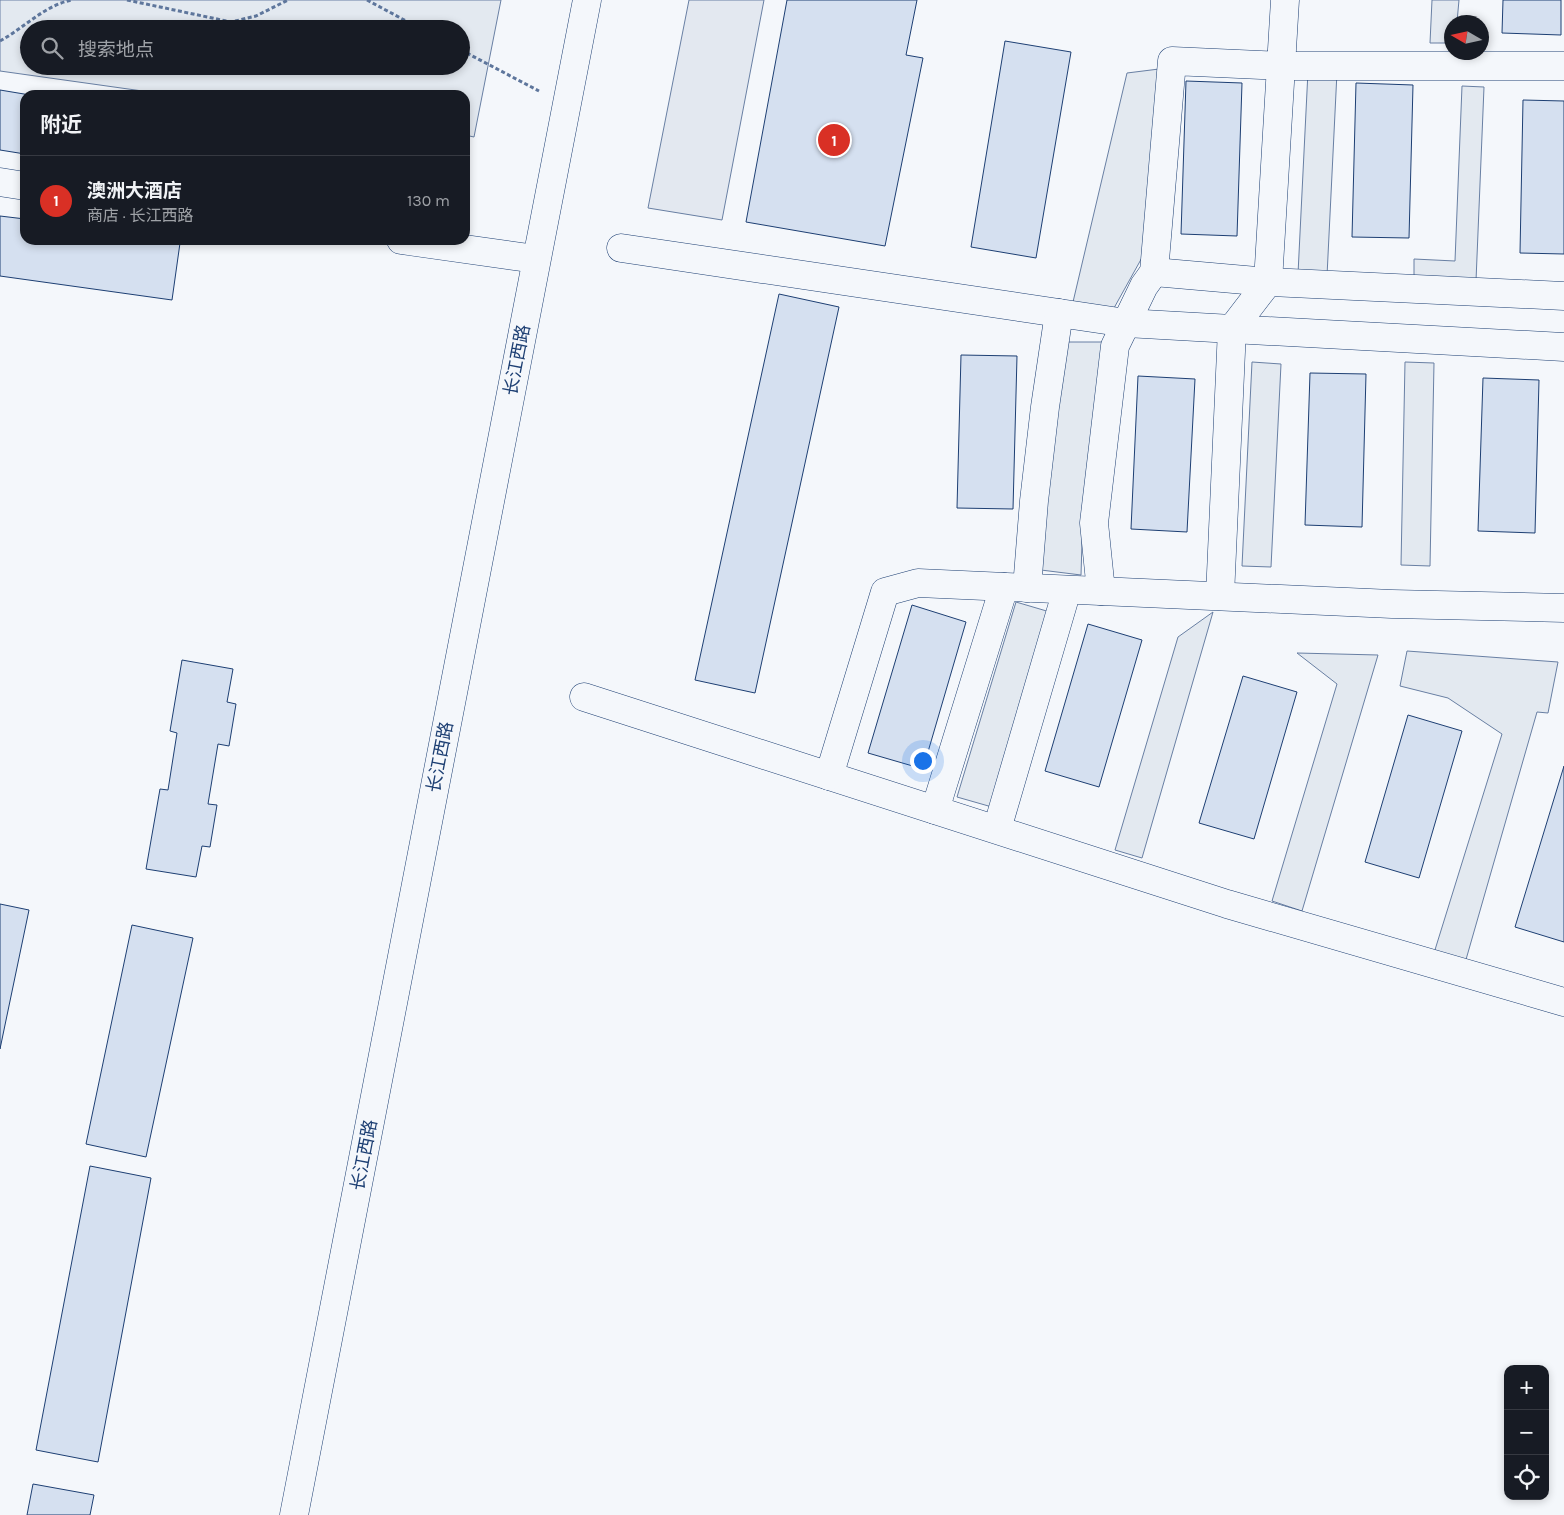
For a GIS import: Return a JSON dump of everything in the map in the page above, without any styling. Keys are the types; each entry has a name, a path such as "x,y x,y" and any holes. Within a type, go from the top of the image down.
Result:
{"street":[{"name":"长江西路","path":"294,1515 586,0"},
{"path":"1220,596 1232,329 1268,282 1285,0"},
{"path":"1101,591 1094,523 1115,346 1144,286 1154,272 1172,61 1281,66 1564,66"},
{"path":"0,182 20,185"},
{"path":"435,245 536,260"},
{"path":"621,248 1126,323 1564,347"},
{"path":"1154,272 1268,282 1564,296"},
{"path":"935,810 1016,587 1034,501 1059,313"},
{"path":"829,776 885,592 918,583 1392,604 1564,608"},
{"path":"997,829 1067,590"},
{"path":"584,697 1227,904 1564,1002"}],"path":[{"path":"31,20 62,2 72,0"},
{"path":"127,0 222,20"},
{"path":"239,20 256,16 288,0"},
{"path":"367,0 404,20"},
{"path":"0,41 20,28"},
{"path":"470,55 566,105"}],"shaded area":[{"path":"0,0 501,0 474,137 470,136 470,90 135,90 28,75 470,75 470,20 20,20 20,74 0,71"},
{"path":"689,0 764,0 722,220 648,208"},
{"path":"1432,0 1459,0 1458,15 1444,15 1444,43 1430,43"},
{"path":"1159,69 1144,254 1114,308 1073,302 1127,73"},
{"path":"1308,71 1337,72 1327,276 1298,274"},
{"path":"1462,86 1484,87 1476,281 1414,278 1414,259 1455,261"},
{"path":"1065,342 1105,342 1083,509 1081,575 1041,570 1050,460"},
{"path":"1252,362 1281,364 1271,567 1242,566"},
{"path":"1405,362 1434,363 1430,566 1401,565"},
{"path":"1016,602 1050,612 992,807 957,797"},
{"path":"1213,612 1142,858 1115,850 1178,637"},
{"path":"1407,651 1558,662 1548,713 1537,712 1465,963 1434,953 1502,734 1448,698 1400,686"},
{"path":"1297,653 1378,655 1302,911 1272,901 1337,684"}],"building":[{"path":"787,0 917,0 906,55 923,58 885,246 746,222"},
{"path":"1503,0 1561,0 1561,35 1502,33"},
{"path":"1005,41 1071,52 1036,258 971,247"},
{"path":"1186,81 1242,83 1237,236 1181,234"},
{"path":"1356,83 1413,85 1409,238 1352,237"},
{"path":"0,90 20,93 20,153 0,150"},
{"path":"1523,100 1564,101 1564,254 1520,253"},
{"path":"0,216 20,218 20,245 180,245 172,300 0,276"},
{"path":"779,294 839,307 755,693 695,680"},
{"path":"961,355 1017,356 1013,509 957,508"},
{"path":"1310,373 1366,374 1362,527 1305,525"},
{"path":"1138,376 1195,379 1187,532 1131,529"},
{"path":"1483,378 1539,380 1535,533 1478,531"},
{"path":"912,605 966,622 923,769 868,753"},
{"path":"1088,624 1142,640 1099,787 1045,771"},
{"path":"182,660 233,669 227,702 236,704 229,746 218,744 208,804 217,805 210,847 202,846 196,877 146,869 160,789 168,790 177,733 170,731"},
{"path":"1243,676 1297,692 1254,839 1199,823"},
{"path":"1408,715 1462,731 1419,878 1365,862"},
{"path":"1564,766 1564,942 1515,927"},
{"path":"0,904 29,910 0,1049"},
{"path":"132,925 193,938 146,1157 86,1144"},
{"path":"90,1166 151,1178 98,1462 36,1450"},
{"path":"33,1484 94,1495 90,1515 27,1515"}],"place":[{"name":"澳洲大酒店","path":"834,140"}]}
